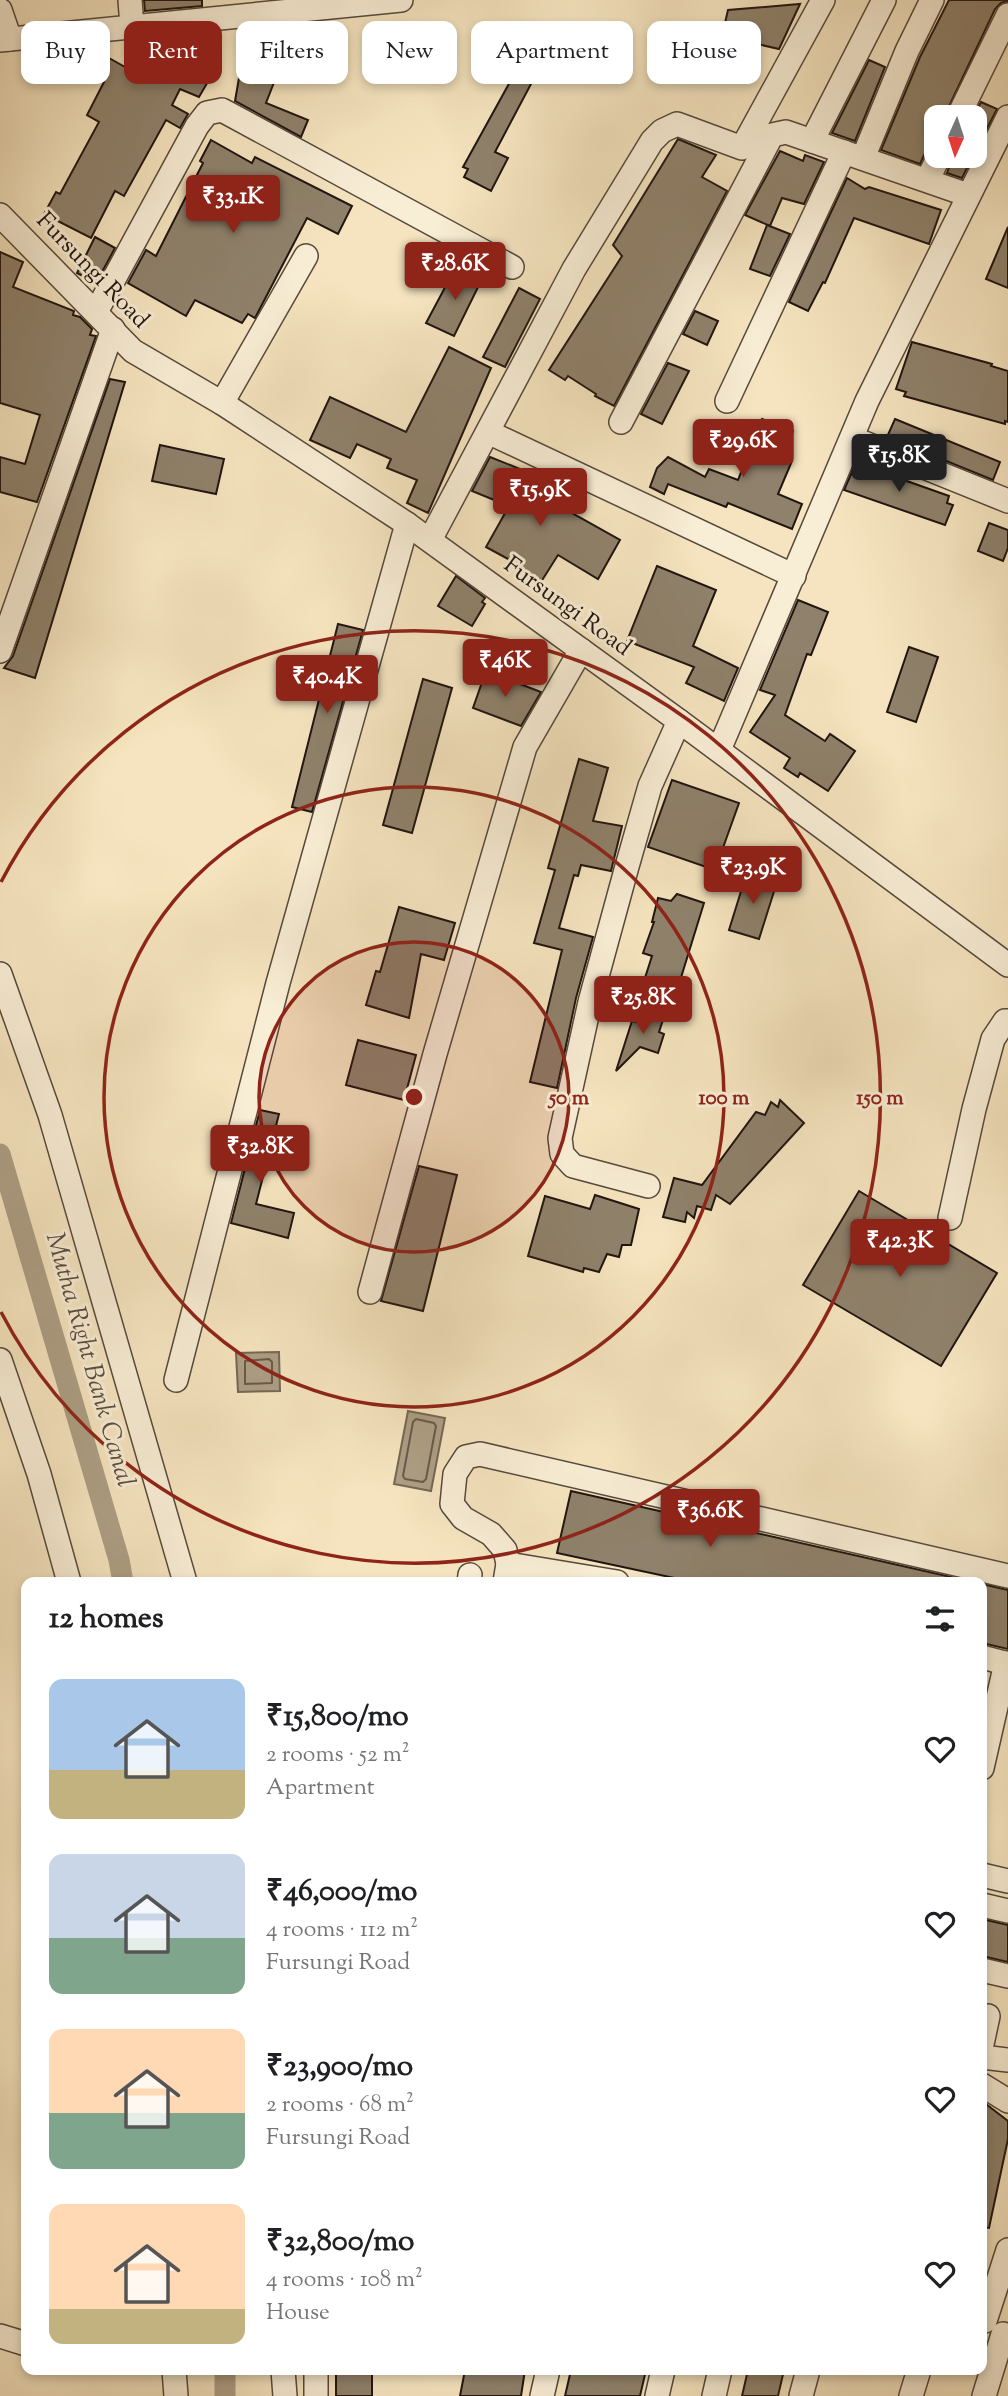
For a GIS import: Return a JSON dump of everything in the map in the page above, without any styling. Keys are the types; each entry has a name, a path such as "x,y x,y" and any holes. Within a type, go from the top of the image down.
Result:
{"street":[{"path":"130,0 132,21"},
{"path":"166,21 263,7 401,0"},
{"path":"430,540 574,269 652,141 662,131 677,124 742,148 823,0"},
{"path":"812,141 884,0"},
{"path":"727,401 932,0"},
{"path":"0,10 5,39 124,27"},
{"path":"964,105 1008,15"},
{"path":"96,312 197,126 207,113 222,110 512,267"},
{"path":"719,750 867,401 1008,117"},
{"path":"621,422 772,135 786,132 968,195"},
{"path":"928,179 933,168"},
{"name":"Fursungi Road","path":"0,215 133,351 222,403 430,540 1008,965"},
{"path":"222,403 306,256"},
{"path":"0,652 113,329"},
{"path":"488,432 794,576"},
{"path":"852,438 1008,501"},
{"path":"176,1380 278,983 407,524"},
{"path":"370,1292 435,1054 525,747 581,650"},
{"path":"648,1186 573,1166 562,1154 560,1138 590,1002 626,870 650,786 679,721"},
{"path":"0,974 50,1115 183,1577"},
{"path":"950,1218 974,1109 993,1039 1005,1021 1008,1021"},
{"path":"0,1360 39,1474 68,1577"},
{"path":"556,1577 507,1573 505,1550 491,1534 463,1518 452,1504 455,1474 466,1457 480,1454 1008,1576"},
{"path":"987,1658 1007,1664 987,1747"},
{"path":"987,1876 1008,1881"},
{"path":"987,1906 1008,1911"},
{"path":"987,1970 1008,1976"},
{"path":"987,2058 1008,2060"},
{"path":"987,2088 1008,2101"},
{"path":"987,2361 990,2326 1008,2250"},
{"path":"990,2326 1008,2309"},
{"path":"0,2336 21,2342"},
{"path":"174,2375 176,2396"},
{"path":"283,2375 285,2396"},
{"path":"316,2375 316,2396"},
{"path":"542,2396 547,2375"},
{"path":"657,2396 662,2375"},
{"path":"714,2396 719,2375"},
{"path":"801,2396 807,2375"},
{"path":"911,2396 917,2375"},
{"path":"984,2396 986,2375"}],"water":[{"path":"279,1352 280,1391 238,1392 236,1353"},
{"path":"408,1411 445,1418 431,1491 394,1484"}],"building":[{"path":"144,0 202,0 202,6 145,11"},
{"path":"949,0 1008,0 995,9 950,105 924,105 924,155 920,164 881,150 920,57"},
{"path":"800,4 779,49 761,45 761,21 725,21 728,10"},
{"path":"110,59 124,66 124,84 207,84 199,97 180,89 172,105 188,114 180,128 166,120 124,196 115,191 91,238 44,214 56,192 60,194 99,122 87,115 103,84 110,84"},
{"path":"869,60 885,67 855,141 832,133"},
{"path":"238,84 273,84 266,103 308,120 301,137 235,101"},
{"path":"509,84 531,84 495,152 508,158 491,191 464,177 468,169 463,167"},
{"path":"981,102 997,109 987,129 987,105 979,105"},
{"path":"678,139 716,155 702,177 727,191 614,406 568,376 565,380 549,370 622,256 613,245"},
{"path":"211,140 252,163 255,157 352,206 338,234 307,218 255,318 248,314 242,323 195,300 186,316 128,283 146,250 156,256 203,163 200,161"},
{"path":"780,151 803,161 805,155 824,162 804,204 782,198 770,226 745,215"},
{"path":"949,168 967,168 962,178 947,173"},
{"path":"847,178 865,189 869,187 941,210 929,244 854,218 825,283 823,282 808,311 789,302"},
{"path":"767,225 790,234 770,276 750,269"},
{"path":"1008,227 1008,288 986,279"},
{"path":"95,237 115,248 96,283 77,273"},
{"path":"0,252 23,262 13,287 74,311 73,315 80,317 92,329 90,335 96,336 37,502 0,492 0,457 25,464 40,415 0,403"},
{"path":"466,266 484,275 454,336 426,323 450,278 459,282"},
{"path":"519,288 540,299 505,367 483,357"},
{"path":"695,311 718,321 707,345 683,334"},
{"path":"912,342 1008,371 1008,422 1005,421 1005,424 904,396 906,392 896,389"},
{"path":"449,347 491,368 428,513 407,503 417,480 387,468 391,459 357,444 350,458 310,440 330,397 406,432"},
{"path":"668,363 689,371 662,424 641,414"},
{"path":"110,379 125,382 35,678 4,668 13,656"},
{"path":"762,419 793,431 783,457 792,461 778,494 802,504 792,529 728,503 726,507 668,484 664,494 650,487 657,468 668,457 705,477 709,469 738,480"},
{"path":"895,419 1000,462 993,480 887,437"},
{"path":"160,445 224,459 216,494 152,481"},
{"path":"490,457 520,469 515,481 620,540 598,579 558,555 541,582 486,547 509,506 472,491"},
{"path":"856,463 949,496 947,503 953,505 945,525 844,490"},
{"path":"989,523 1008,530 1008,548 1003,561 978,551"},
{"path":"657,566 716,590 693,646 738,668 724,701 686,683 694,667 627,641"},
{"path":"456,576 485,598 482,602 485,604 472,626 438,606"},
{"path":"798,600 828,612 811,655 807,654 785,715 825,741 830,734 855,751 828,791 800,773 798,777 784,768 790,758 750,732 775,695 760,690"},
{"path":"338,624 363,630 312,812 292,807"},
{"path":"909,647 938,657 916,722 887,712"},
{"path":"486,671 541,692 521,726 473,708"},
{"path":"423,679 452,688 412,833 383,825"},
{"path":"579,759 608,768 593,821 622,826 611,871 581,865 578,876 574,875 559,928 593,937 576,998 557,1088 530,1082 562,950 534,943 555,870 548,868"},
{"path":"672,780 739,803 715,870 648,847"},
{"path":"747,872 777,882 759,939 729,930"},
{"path":"677,894 704,903 679,984 661,979 636,1006 652,956 643,953 654,922 658,898 671,901"},
{"path":"399,907 455,923 444,960 421,954 409,1018 366,1005 376,971 380,972"},
{"path":"640,1010 664,1017 659,1032 664,1034 658,1053 640,1047 616,1071 632,1021 636,1022"},
{"path":"358,1040 416,1055 404,1100 346,1085"},
{"path":"780,1100 804,1123 730,1204 716,1195 711,1210 697,1206 694,1218 687,1212 685,1222 663,1217 674,1178 702,1185 756,1112 765,1115 771,1102 778,1107"},
{"path":"260,1110 279,1114 256,1204 294,1213 288,1238 231,1223"},
{"path":"419,1166 457,1175 423,1311 381,1301"},
{"path":"859,1191 997,1273 941,1366 803,1285"},
{"path":"595,1195 639,1209 631,1245 622,1245 619,1257 607,1254 599,1272 584,1268 583,1272 528,1256 545,1196 590,1209"},
{"path":"571,1491 951,1577 670,1577 557,1553"},
{"path":"987,1585 1008,1590 1008,1649 987,1644"},
{"path":"987,1920 1008,1925 1008,1962 987,1957"},
{"path":"987,2105 1008,2121 1008,2139 989,2228"},
{"path":"336,2375 372,2375 372,2396 336,2396"},
{"path":"464,2375 524,2375 521,2396 460,2396"},
{"path":"570,2375 645,2375 640,2396 565,2396"},
{"path":"747,2375 783,2375 778,2396 742,2396"}],"waterway":[{"name":"Mutha Right Bank Canal","path":"0,1154 122,1577"},
{"name":"Mutha Right Bank Canal","path":"225,2375 225,2396"}]}
